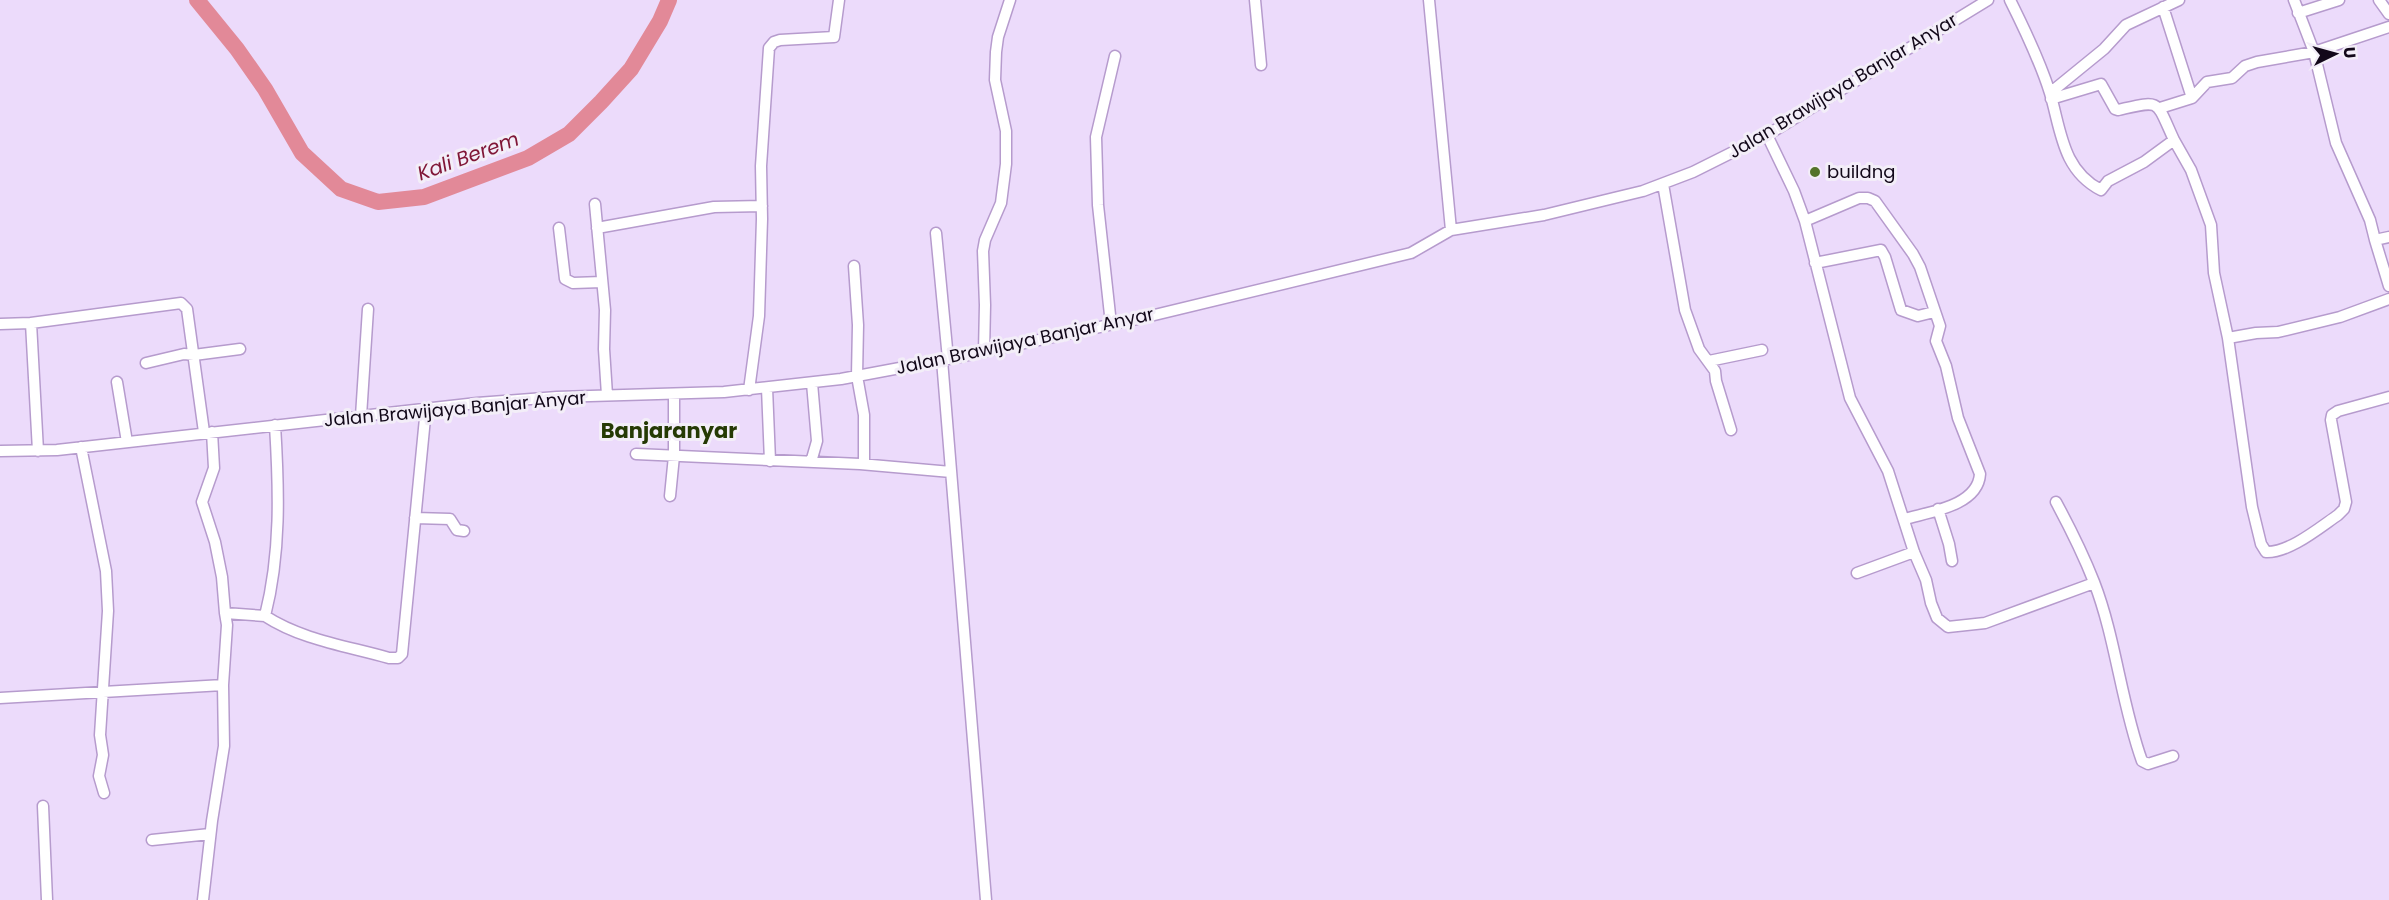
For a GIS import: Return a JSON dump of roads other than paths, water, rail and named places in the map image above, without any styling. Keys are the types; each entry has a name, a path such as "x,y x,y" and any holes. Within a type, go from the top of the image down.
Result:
{"street":[{"path":"749,390 759,315 761,166 769,48 774,42 780,40 834,37 839,0"},
{"path":"984,352 984,240 1001,203 1006,164 1006,131 995,80 996,52 998,37 1010,0"},
{"path":"1255,0 1261,65"},
{"path":"1429,0 1451,230"},
{"name":"Jalan Brawijaya Banjar Anyar","path":"0,451 38,451 81,447 426,408 518,400 749,390 812,383 945,360 1111,324 1411,253 1451,230 1544,215 1629,195 1663,184 1767,135 1988,0"},
{"path":"2010,0 2029,38 2050,96 2058,132 2072,164 2090,184 2101,190 2109,181 2144,162 2174,140"},
{"path":"2050,96 2104,49 2126,25 2179,0"},
{"path":"2294,0 2314,52 2336,143 2370,220 2389,286"},
{"path":"2298,13 2339,0"},
{"path":"2379,0 2389,14"},
{"path":"2163,7 2192,98"},
{"path":"2160,108 2192,98 2207,82 2232,78 2245,66 2314,52 2389,27"},
{"path":"1111,324 1098,205 1096,137 1115,56"},
{"path":"2050,96 2101,84 2115,109 2143,103 2160,108 2191,170 2211,225 2214,273 2228,338 2253,507 2261,544 2266,552 2286,548 2344,509 2346,502 2336,459 2332,415 2338,411 2389,398"},
{"path":"1767,135 1805,220 1850,398 1888,471 1938,618 1948,627 1985,623 2094,583"},
{"path":"1663,184 1685,310 1699,349 1715,371 1731,430"},
{"path":"1805,220 1859,198 1875,201 1913,254 1940,326 1936,341 1946,366 1958,418 1980,474 1977,489 1957,503 1905,519"},
{"path":"595,204 602,282 607,395"},
{"path":"597,228 714,207 762,206"},
{"path":"559,228 565,279 573,283 602,282"},
{"path":"936,232 951,472 986,900"},
{"path":"2375,240 2389,237"},
{"path":"1815,263 1881,250 1901,310 1918,316 1934,312"},
{"path":"854,266 858,325 857,376 864,415 864,464"},
{"path":"2228,338 2278,332 2340,317 2389,299"},
{"path":"0,324 31,323 181,303 187,309 214,468 202,502 215,542 222,577 225,613 224,746 210,834 203,900"},
{"path":"361,416 368,309"},
{"path":"31,323 38,451"},
{"path":"146,363 184,354 194,355 240,349"},
{"path":"1709,361 1762,350"},
{"path":"117,382 127,442"},
{"path":"811,462 817,441 812,383"},
{"path":"766,388 770,461"},
{"path":"670,496 674,456 674,394"},
{"path":"225,613 265,616 289,629 323,642 389,658 398,658 402,654 426,408"},
{"path":"265,616 273,585 278,544 279,504 275,425"},
{"path":"81,447 105,571 108,611 100,735 103,755 99,772 104,793"},
{"path":"636,454 864,464 951,472"},
{"path":"2056,502 2077,541 2094,583 2142,761 2148,764 2173,756"},
{"path":"1938,509 1952,561"},
{"path":"416,518 450,519 457,530 464,531"},
{"path":"1857,573 1914,552"},
{"path":"0,698 223,686"},
{"path":"43,806 47,900"},
{"path":"152,840 210,834"}],"waterway":[{"name":"Kali Berem","path":"197,0 237,49 265,89 302,153 341,189 378,202 424,197 528,158 569,134 631,69 660,21 669,0"}],"place":[{"name":"buildng","path":"1815,172"}],"district":[{"name":"Banjaranyar","path":"669,431"}]}
